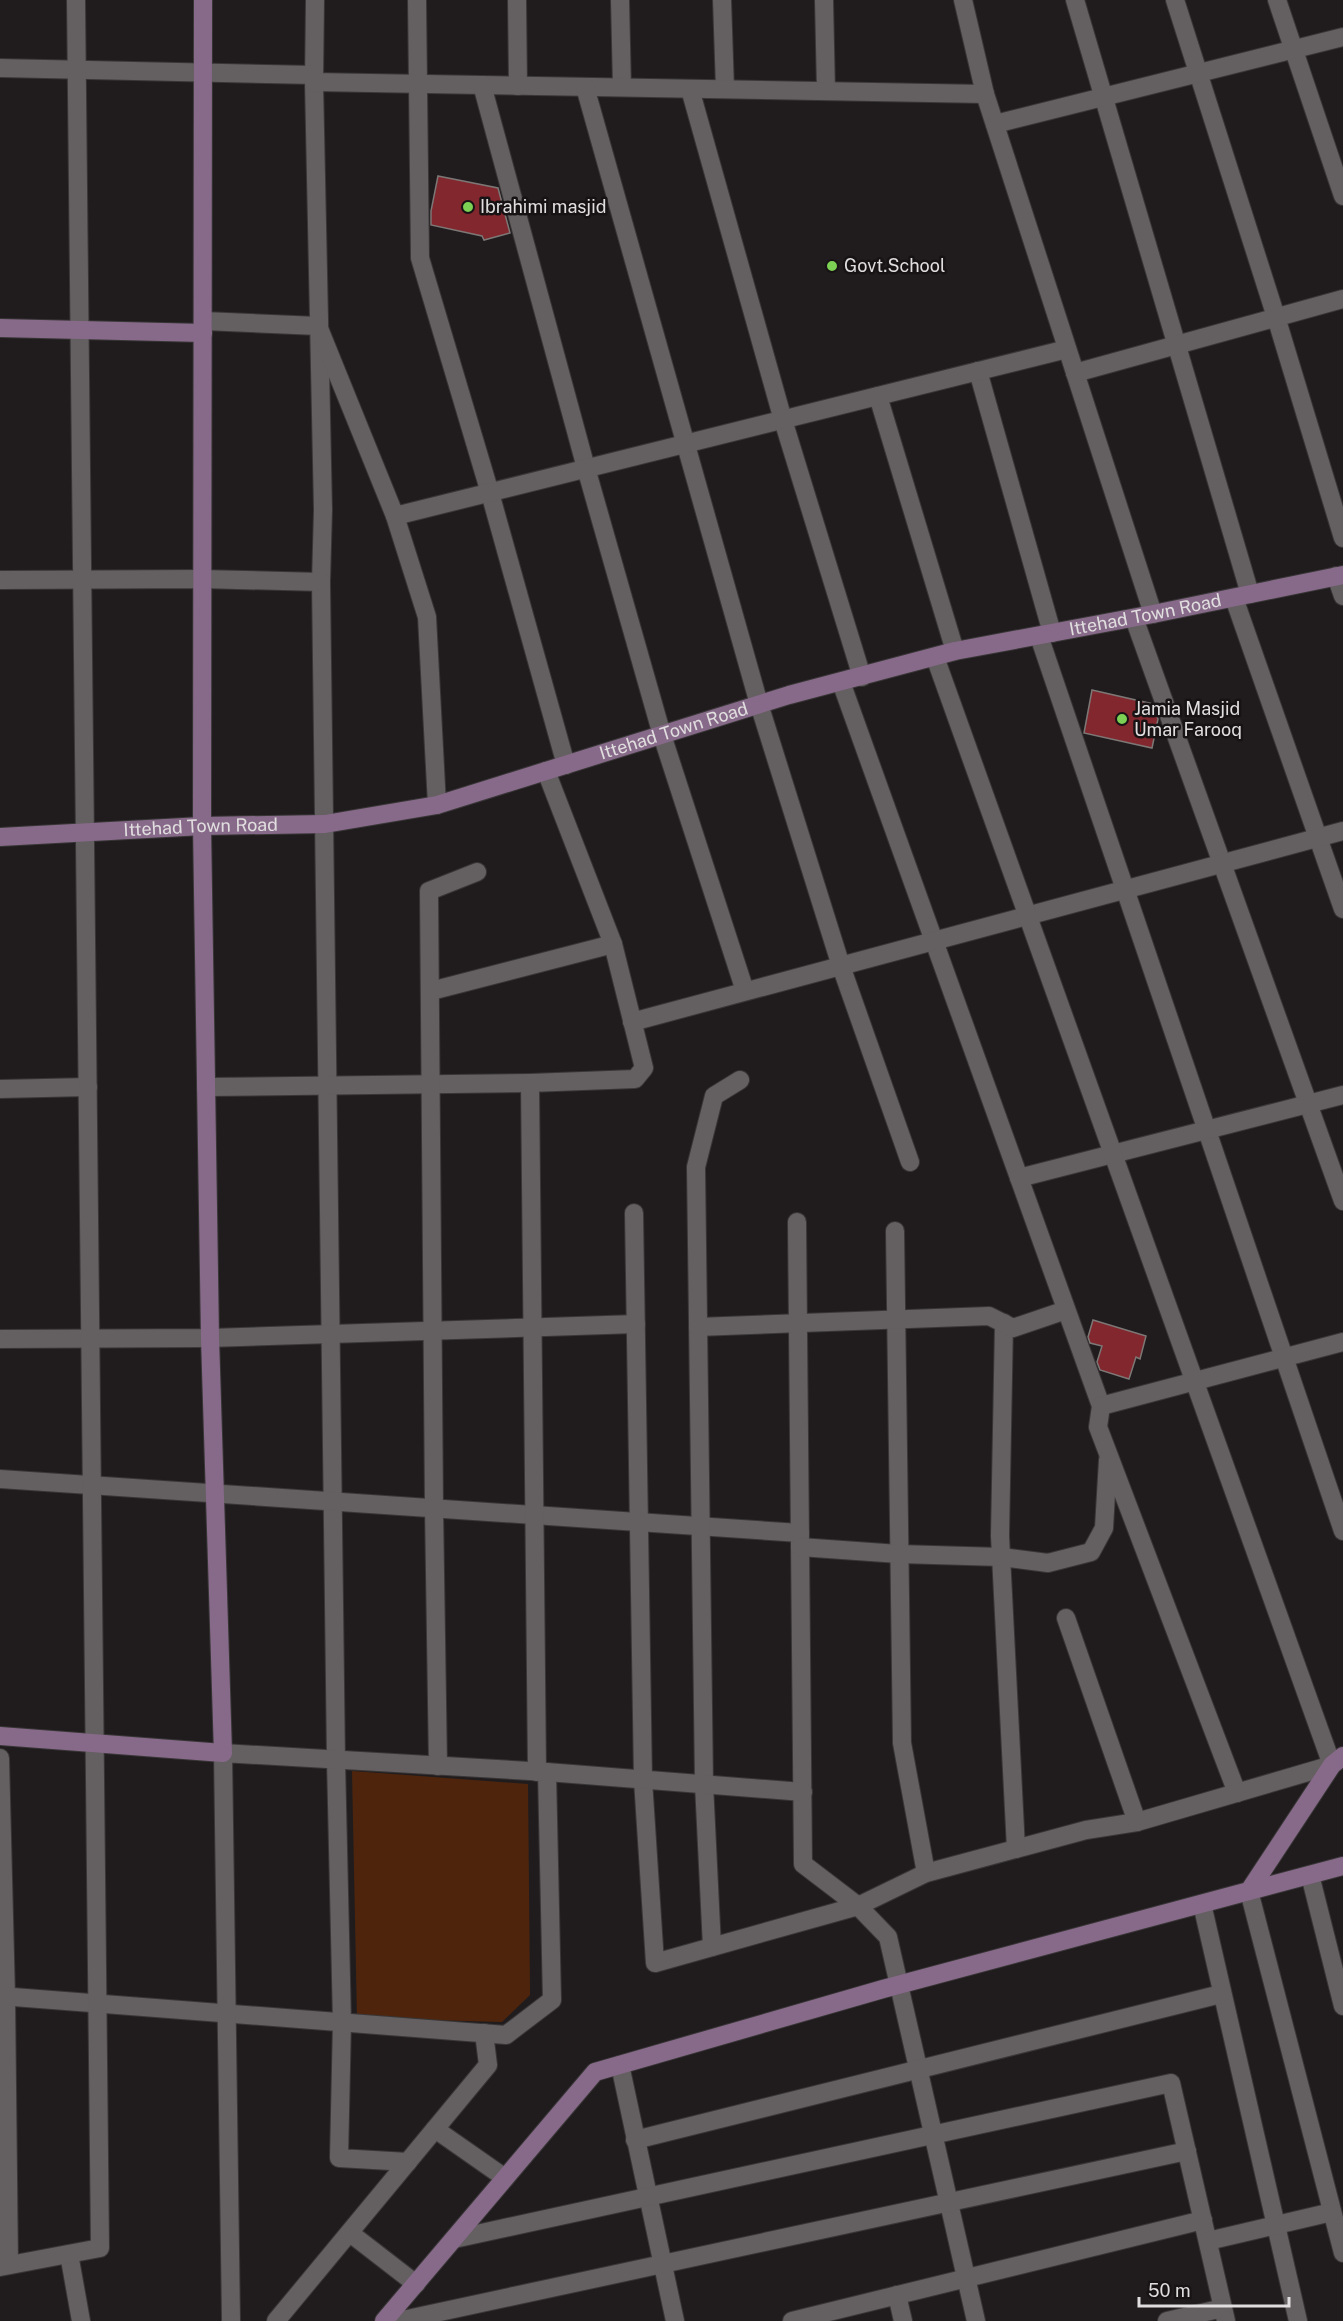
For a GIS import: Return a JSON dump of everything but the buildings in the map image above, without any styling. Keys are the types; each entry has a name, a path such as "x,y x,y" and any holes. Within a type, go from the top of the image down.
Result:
{"street":[{"path":"0,1758 4,2266 100,2248 76,0"},
{"path":"203,0 201,826 210,1338 223,1754 231,2321"},
{"path":"315,0 314,79 323,510 321,582 336,1761 342,2022 339,2158 408,2162"},
{"path":"417,0 420,258 490,493 566,765"},
{"path":"517,0 518,86"},
{"path":"620,0 622,87"},
{"path":"722,0 725,89"},
{"path":"824,0 826,91"},
{"path":"963,0 985,94 1153,614"},
{"path":"1075,0 1177,345 1242,596 1318,838 1343,909"},
{"path":"1175,0 1276,317 1343,538"},
{"path":"1277,0 1343,196"},
{"path":"995,124 1343,37"},
{"path":"0,69 203,74 418,84 985,94"},
{"path":"482,85 586,468 662,735 745,991"},
{"path":"585,87 759,704 841,966 910,1162"},
{"path":"690,89 783,420 862,677"},
{"path":"1075,373 1343,299"},
{"path":"0,328 80,330 318,326"},
{"path":"318,326 395,516 427,617 437,805"},
{"path":"395,516 1067,349"},
{"path":"978,371 1046,634 1125,889 1343,1531"},
{"path":"878,396 955,651"},
{"path":"1340,576 1343,596"},
{"name":"Ittehad Town Road","path":"0,837 201,826 325,824 437,805 759,704 955,651 1134,618 1340,576"},
{"path":"0,580 201,579 321,582"},
{"path":"1134,618 1343,1201"},
{"path":"935,657 1195,1381 1338,1760"},
{"path":"841,682 1101,1406 1098,1427 1237,1793"},
{"path":"206,1088 635,1079 644,1068 613,944 546,771"},
{"path":"632,1022 1343,831"},
{"path":"438,1767 429,891 477,872"},
{"path":"431,991 613,944"},
{"path":"712,1947 704,1784 696,1167 714,1096 740,1080"},
{"path":"3,1996 506,2035 552,2000 542,1772 535,1515 530,1083"},
{"path":"0,1089 88,1088"},
{"path":"1019,1178 1343,1095"},
{"path":"634,1213 644,1780 655,1963 858,1906 926,1873 1086,1830 1137,1822 1338,1760"},
{"path":"797,1222 803,1864 858,1906 888,1937 976,2321"},
{"path":"895,1231 902,1743 926,1873"},
{"path":"698,1327 989,1316 1013,1328 1066,1310"},
{"path":"1004,1323 1001,1557 1016,1849"},
{"path":"0,1340 210,1338 636,1324"},
{"path":"1101,1406 1343,1342"},
{"path":"0,1479 701,1526 899,1554 1001,1557 1048,1563 1091,1552 1104,1528 1108,1453"},
{"path":"1066,1618 1137,1822"},
{"path":"0,1736 223,1754 542,1772 802,1792"},
{"path":"1249,1891 1338,1760"},
{"path":"384,2321 595,2072 899,1985 1343,1866"},
{"path":"1310,1875 1343,2006"},
{"path":"1249,1891 1334,2185 1332,2212 1340,2230 1343,2253"},
{"path":"1202,1904 1298,2321"},
{"path":"635,2140 1221,1994"},
{"path":"276,2321 488,2065 484,2033"},
{"path":"620,2065 675,2321"},
{"path":"454,2239 1171,2083 1225,2315 1167,2321"},
{"path":"435,2129 505,2178"},
{"path":"398,2321 1187,2151"},
{"path":"1208,2241 1332,2212"},
{"path":"792,2321 1203,2220"},
{"path":"350,2233 416,2284"},
{"path":"69,2254 80,2321"},
{"path":"897,2295 903,2321"}],"shaded area":[{"path":"352,1771 528,1784 530,1995 502,2022 357,2018"}],"place":[{"name":"Ibrahimi masjid","path":"468,207"},
{"name":"Govt.School","path":"832,266"},
{"name":"Jamia Masjid Umar Farooq","path":"1122,719"}]}
